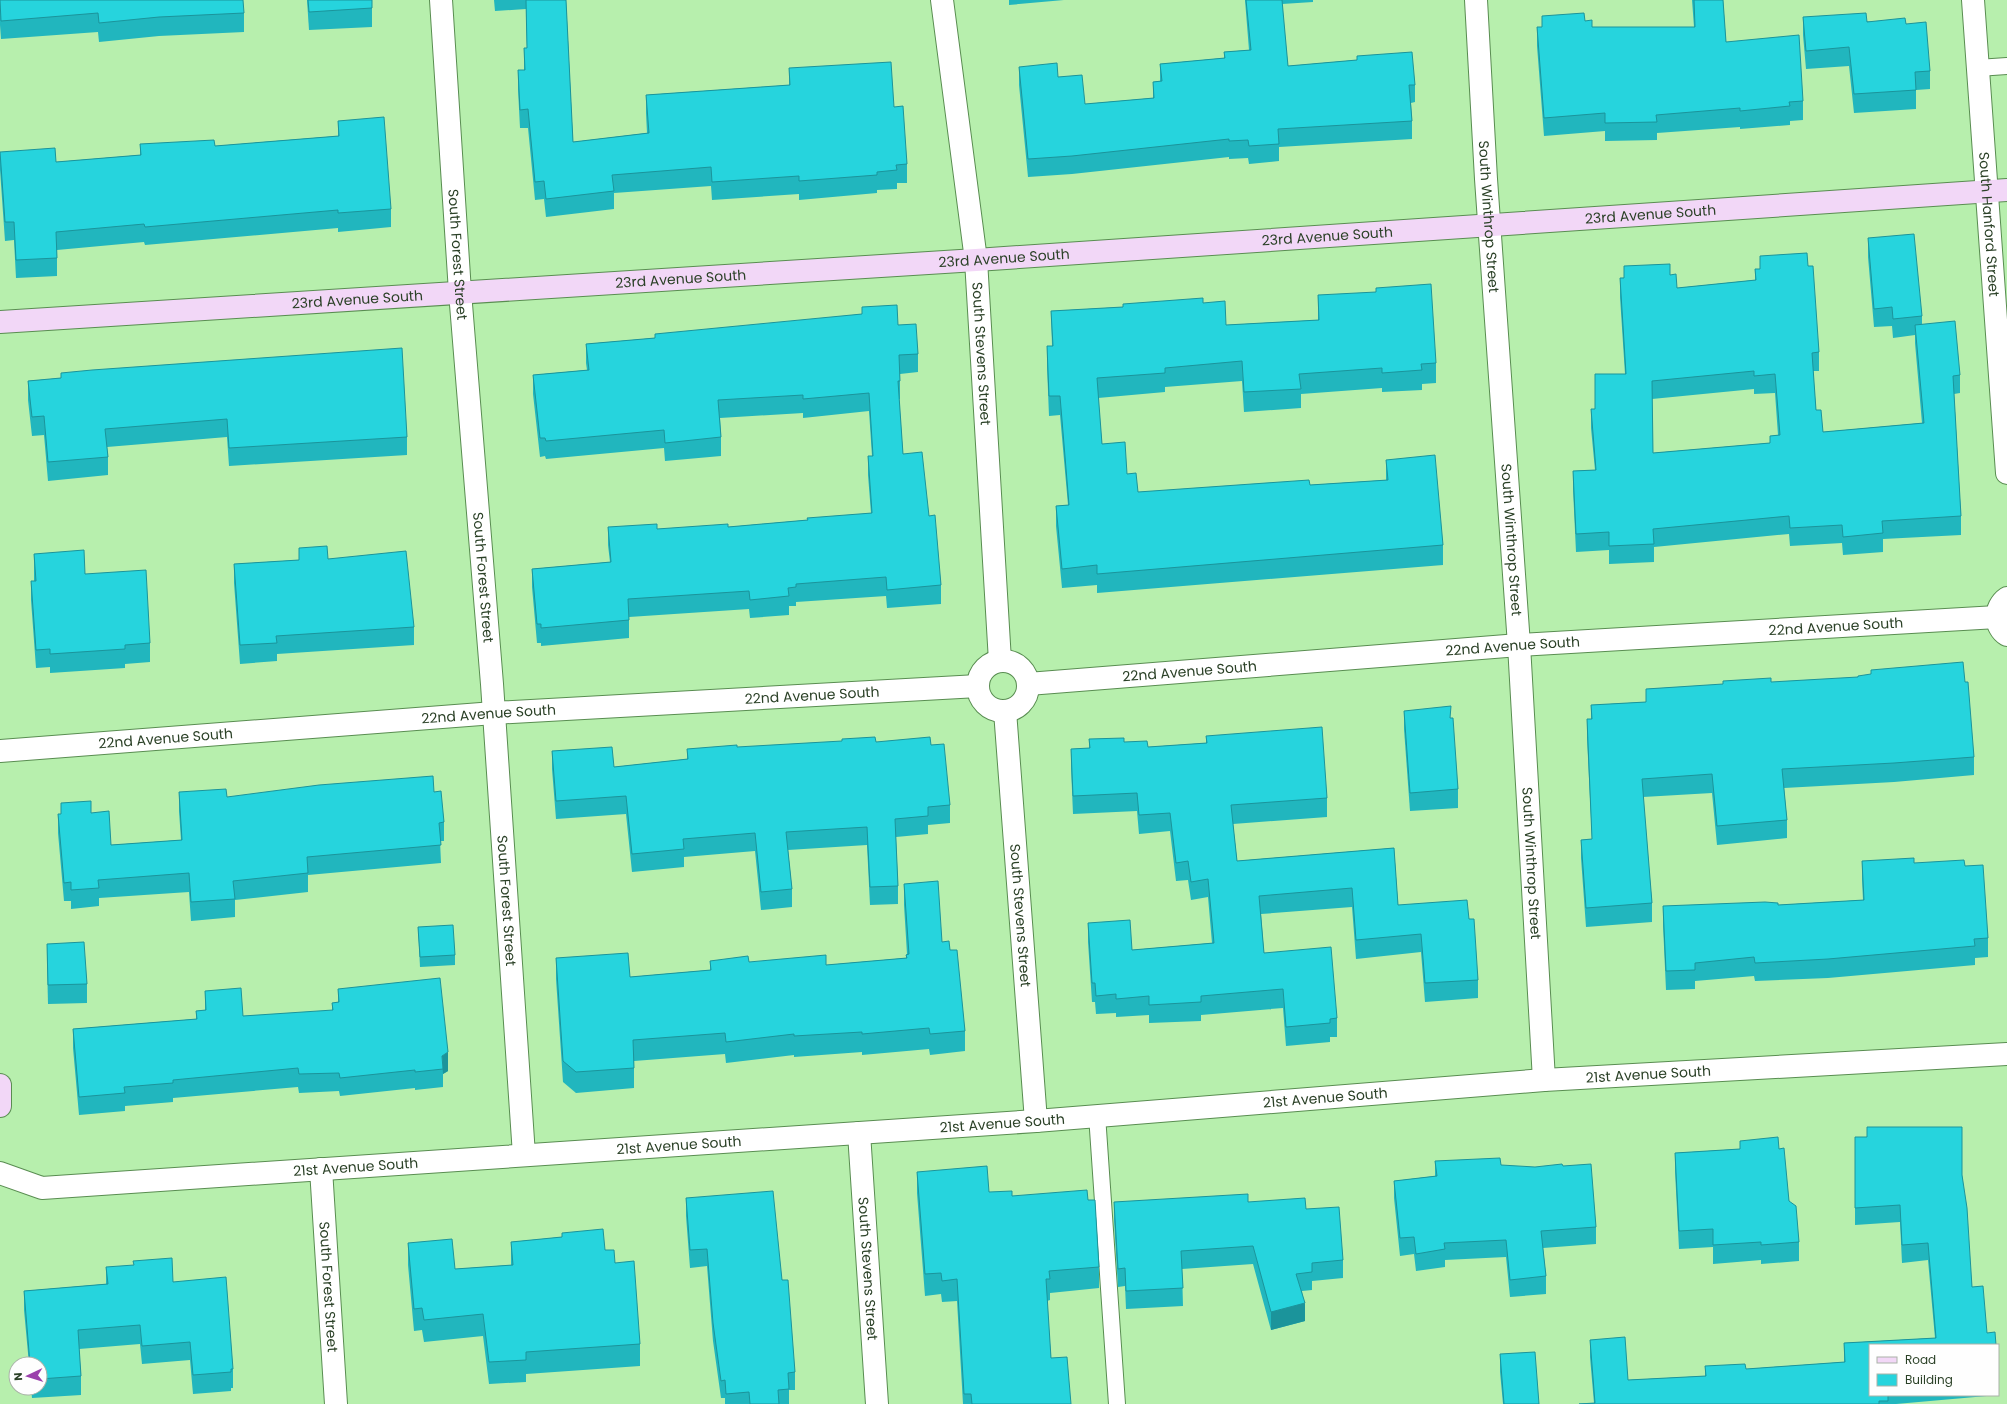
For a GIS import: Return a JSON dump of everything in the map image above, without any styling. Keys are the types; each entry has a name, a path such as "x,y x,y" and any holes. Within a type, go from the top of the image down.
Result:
{"street":[{"name":"South Forest Street","path":"441,0 460,292 494,713 524,1155"},
{"name":"South Stevens Street","path":"942,0 976,260 1000,661"},
{"name":"South Winthrop Street","path":"1476,0 1489,224 1520,646 1544,1080"},
{"name":"South Hanford Street","path":"1973,0 1978,68 1997,191 2007,473"},
{"name":"23rd Avenue South","path":"0,322 976,260 1489,224 1997,191"},
{"name":"22nd Avenue South","path":"1028,684 1520,646 2004,617"},
{"path":"1000,661 1011,662 1019,666 1024,672 1028,684 1026,695 1022,702 1016,707 1004,711 993,709 985,705 980,698 978,681 986,666 1000,661"},
{"name":"22nd Avenue South","path":"0,751 494,713 978,686"},
{"name":"South Stevens Street","path":"1004,711 1036,1121"},
{"name":"21st Avenue South","path":"0,1174 42,1188 1036,1121 1544,1080 2007,1054"},
{"path":"0,1084 0,1106"},
{"name":"South Stevens Street","path":"859,1133 877,1404"},
{"name":"South Forest Street","path":"321,1169 336,1404"}],"lane":[{"path":"1978,68 2007,66"},
{"path":"1096,1115 1117,1404"}],"building":[{"path":"0,0 243,0 244,13 159,17 99,23 98,13 1,21"},
{"path":"308,0 372,0 372,8 309,12"},
{"path":"526,0 566,0 573,142 649,133 646,95 790,85 789,68 891,62 894,107 903,106 907,164 896,165 897,170 877,172 877,175 799,181 799,176 712,182 711,167 612,175 614,191 546,199 544,181 535,182 528,109 520,110 518,70 525,70 524,48 527,48"},
{"path":"1246,0 1282,0 1288,66 1357,60 1357,56 1412,52 1415,85 1409,85 1412,121 1278,129 1279,144 1249,146 1248,140 1229,141 1229,139 1072,156 1028,159 1019,67 1057,63 1058,77 1082,75 1085,104 1154,98 1153,82 1162,81 1160,64 1225,58 1224,52 1251,50"},
{"path":"1694,0 1723,0 1726,42 1799,35 1803,101 1789,102 1790,106 1740,111 1740,108 1656,115 1657,122 1605,123 1605,113 1544,118 1537,27 1542,27 1542,16 1584,13 1585,21 1592,20 1592,27 1695,27"},
{"path":"1866,13 1867,22 1905,18 1906,24 1926,22 1930,71 1915,72 1916,90 1854,94 1849,47 1806,51 1803,17"},
{"path":"384,117 391,209 338,213 338,210 145,227 144,224 56,232 57,258 16,260 14,222 5,222 0,152 55,148 56,162 141,155 140,144 214,140 215,146 339,136 338,121"},
{"path":"1914,234 1922,316 1893,319 1892,307 1874,309 1868,238"},
{"path":"1807,253 1808,266 1813,266 1819,352 1812,353 1816,410 1821,410 1823,432 1924,423 1915,325 1955,321 1960,375 1953,376 1961,516 1882,521 1883,533 1843,537 1842,525 1790,528 1789,516 1653,529 1654,544 1609,546 1609,532 1576,534 1573,471 1596,470 1591,409 1595,409 1595,374 1626,374 1620,278 1624,278 1624,266 1670,264 1670,275 1676,274 1677,288 1756,280 1755,269 1760,269 1760,256","holes":["1754,371 1754,376 1775,374 1780,435 1770,436 1770,443 1653,453 1652,381"]},
{"path":"1431,284 1436,363 1421,364 1422,370 1382,373 1382,368 1299,374 1301,389 1244,392 1242,361 1165,368 1165,373 1097,378 1102,444 1125,442 1127,474 1136,473 1138,492 1309,480 1310,485 1388,480 1386,460 1435,455 1443,545 1097,574 1097,565 1062,569 1056,506 1069,505 1060,396 1049,396 1047,346 1053,346 1051,311 1123,307 1123,304 1203,298 1203,303 1225,301 1226,325 1319,320 1318,295 1376,292 1376,288"},
{"path":"897,305 898,325 916,324 918,354 899,355 900,381 898,381 903,454 922,452 929,516 935,515 941,585 887,590 886,577 796,584 796,587 788,588 789,596 750,600 749,591 628,599 629,620 541,628 541,624 537,624 532,569 611,562 608,527 657,524 657,529 728,524 728,527 808,520 807,518 872,513 868,456 873,456 869,393 803,399 803,395 718,400 721,437 665,443 664,430 546,441 545,438 540,438 533,375 589,370 586,344 655,338 655,334 862,314 862,307"},
{"path":"402,348 407,437 229,448 227,419 105,429 108,457 48,462 44,416 32,417 28,381 61,378 61,373"},
{"path":"327,546 328,559 406,551 414,627 276,636 277,643 240,645 234,564 299,560 299,548"},
{"path":"84,550 85,574 146,570 150,643 125,645 125,649 50,654 50,649 36,650 31,581 36,581 34,554"},
{"path":"1963,662 1965,682 1968,682 1974,757 1782,769 1787,820 1717,826 1712,774 1642,779 1652,903 1586,908 1581,840 1592,839 1587,719 1592,719 1591,705 1646,702 1646,689 1723,684 1723,681 1771,678 1771,682 1858,677 1871,674 1871,670"},
{"path":"1451,706 1450,718 1453,718 1458,789 1410,793 1404,711"},
{"path":"1322,727 1327,798 1231,805 1237,861 1394,848 1398,905 1467,900 1469,919 1474,919 1478,980 1425,983 1421,934 1356,940 1352,888 1259,896 1264,953 1331,947 1337,1018 1330,1019 1330,1023 1286,1027 1283,989 1201,996 1201,1002 1149,1005 1149,996 1116,999 1116,994 1096,996 1095,983 1092,983 1088,923 1130,920 1132,950 1214,943 1208,879 1191,882 1188,861 1176,863 1170,813 1139,815 1137,793 1073,796 1071,749 1090,748 1089,739 1124,738 1124,742 1147,741 1148,747 1207,743 1206,736"},
{"path":"875,737 876,742 930,737 931,745 944,744 950,805 928,807 928,816 895,819 898,886 870,887 867,827 786,832 792,889 761,892 755,833 683,839 684,849 632,854 626,796 556,801 552,751 612,747 614,767 688,759 687,749 737,745 737,747 842,741 842,739"},
{"path":"433,776 434,792 441,791 444,822 439,823 441,845 307,857 308,873 233,881 235,899 191,902 189,873 98,880 99,888 71,890 71,882 64,883 58,814 61,814 61,803 91,801 91,813 109,811 111,845 182,840 179,792 226,789 227,797 319,785"},
{"path":"1914,858 1914,863 1964,860 1965,866 1983,865 1988,938 1974,939 1975,946 1828,959 1755,963 1754,957 1695,963 1695,970 1666,971 1663,906 1765,902 1778,903 1778,905 1864,900 1862,861"},
{"path":"938,881 942,942 949,941 950,950 957,950 965,1031 930,1034 929,1028 862,1034 862,1032 794,1036 794,1034 726,1042 725,1033 633,1040 634,1068 576,1072 563,1061 556,958 628,953 630,977 711,970 710,961 748,956 749,962 826,955 826,965 907,958 906,955 909,954 904,884"},
{"path":"453,925 455,955 420,957 418,927"},
{"path":"84,942 87,984 48,985 47,944"},
{"path":"440,978 448,1052 442,1056 443,1069 415,1072 415,1070 340,1078 339,1073 299,1074 298,1068 173,1080 173,1083 124,1087 125,1093 79,1097 73,1029 197,1019 196,1011 206,1010 205,991 241,988 243,1016 333,1010 332,1003 339,1002 338,989"},
{"path":"1867,1127 1962,1127 1962,1175 1967,1208 1972,1287 1983,1286 1987,1333 1995,1332 1996,1344 1869,1344 1869,1396 1888,1396 1888,1401 1879,1401 1879,1404 1579,1404 1595,1403 1590,1340 1625,1337 1628,1380 1706,1376 1705,1366 1745,1364 1746,1369 1845,1362 1844,1343 1936,1338 1928,1243 1902,1245 1900,1205 1855,1208 1855,1137 1867,1137"},
{"path":"1778,1137 1779,1149 1784,1148 1789,1201 1796,1206 1799,1242 1761,1245 1761,1242 1713,1245 1713,1229 1679,1231 1675,1153 1740,1149 1740,1141"},
{"path":"1500,1158 1501,1165 1535,1167 1562,1164 1563,1166 1591,1164 1596,1227 1541,1231 1546,1276 1510,1280 1506,1240 1444,1243 1445,1249 1416,1254 1414,1237 1400,1238 1394,1181 1437,1176 1435,1161"},
{"path":"987,1166 989,1192 1012,1191 1012,1196 1087,1190 1088,1200 1095,1200 1099,1267 1049,1271 1050,1279 1046,1279 1051,1358 1067,1357 1071,1404 972,1404 971,1394 964,1394 957,1279 942,1281 941,1273 925,1274 917,1172"},
{"path":"773,1191 782,1280 788,1280 795,1372 788,1373 789,1389 778,1390 779,1404 750,1404 749,1392 726,1394 725,1380 721,1381 713,1323 707,1249 690,1250 686,1198"},
{"path":"1248,1194 1248,1202 1305,1198 1306,1209 1339,1207 1343,1260 1312,1263 1312,1272 1296,1274 1305,1303 1271,1312 1253,1246 1181,1251 1183,1288 1126,1291 1125,1268 1118,1269 1114,1202"},
{"path":"603,1229 605,1250 614,1250 615,1263 634,1261 640,1344 526,1352 526,1360 489,1362 483,1314 424,1320 422,1308 414,1309 408,1243 452,1239 455,1269 513,1265 511,1242 562,1237 562,1233"},
{"path":"172,1258 173,1282 226,1277 233,1369 231,1369 231,1372 193,1375 190,1342 142,1346 140,1325 78,1330 81,1376 48,1378 48,1356 29,1356 24,1291 108,1284 106,1267 134,1265 133,1261"},
{"path":"1535,1352 1539,1404 1504,1404 1500,1354"}]}
